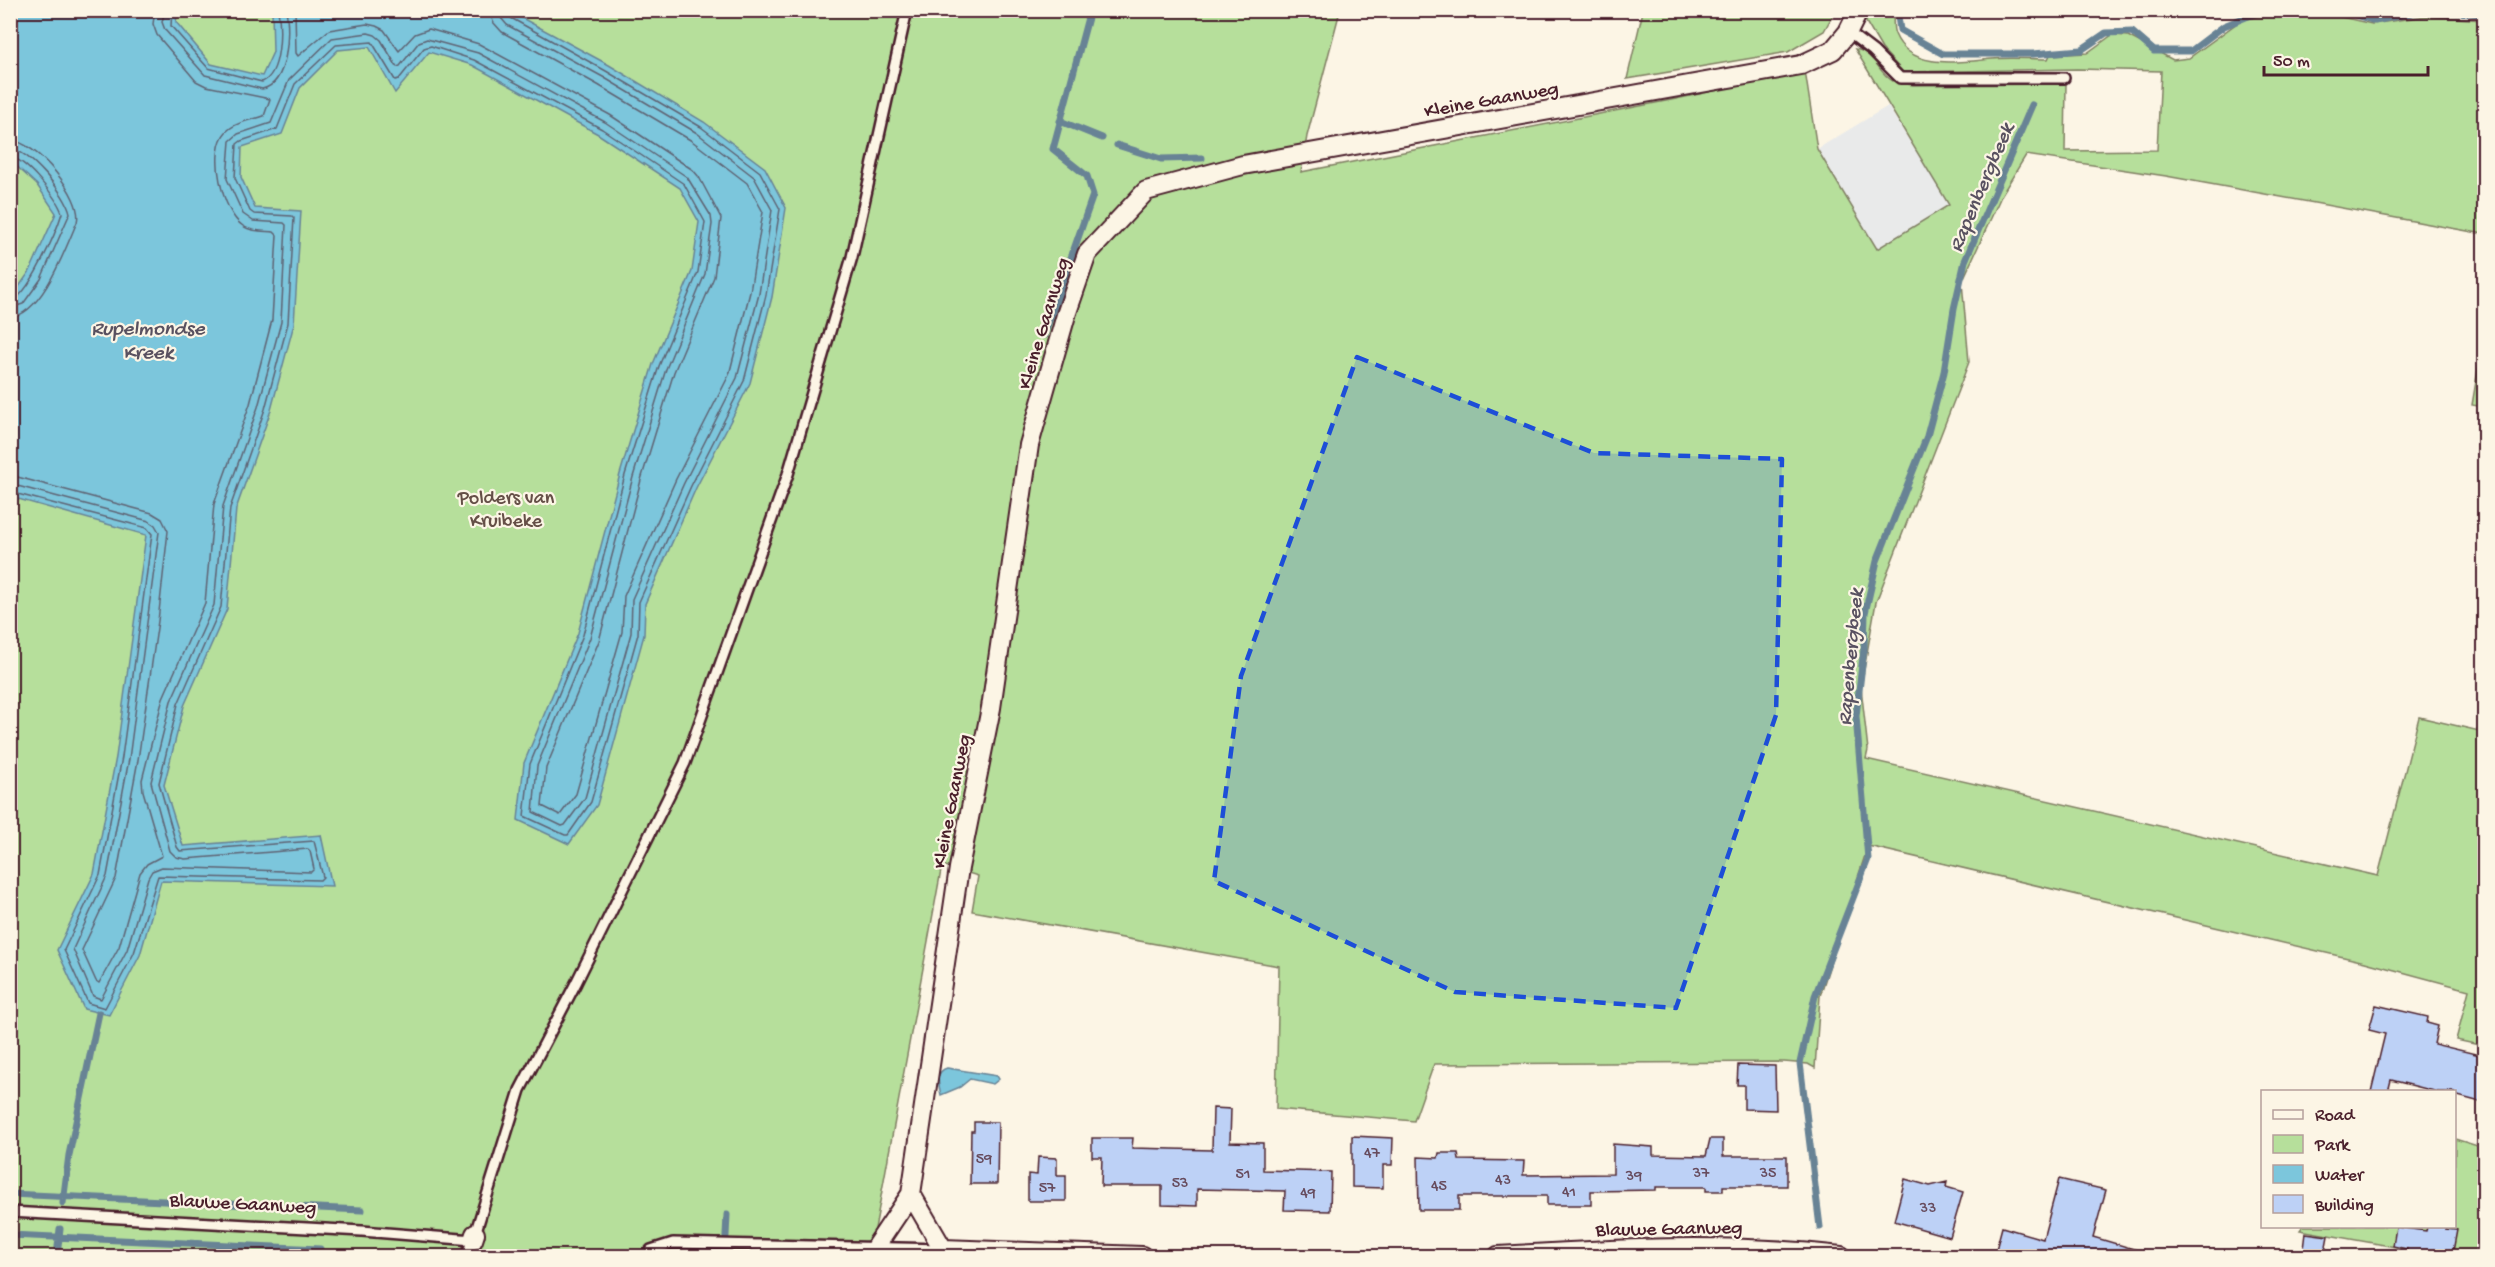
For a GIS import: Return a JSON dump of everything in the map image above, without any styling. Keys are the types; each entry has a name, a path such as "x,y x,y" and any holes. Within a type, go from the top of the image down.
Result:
{"street":[{"name":"Kleine Gaanweg","path":"876,1246 910,1194 960,868 991,708 1029,445 1066,315 1087,254 1146,191 1243,165 1801,65 1833,50 1848,32 1858,10"},
{"path":"910,1194 943,1249 1143,1257"},
{"name":"Blauwe Gaanweg","path":"1498,1257 1565,1252 1707,1252 1768,1248 1841,1257"}],"lane":[{"path":"472,1247 520,1090 685,763 784,485 852,257 907,10"},
{"path":"1848,32 1873,51 1900,78 2064,78"},
{"name":"Blauwe Gaanweg","path":"10,1212 362,1231 472,1247"},
{"path":"646,1257 651,1250 673,1243 943,1249"}],"highlighted area":[{"path":"1357,357 1594,453 1782,459 1776,715 1676,1008 1455,992 1214,881 1241,676"}],"shaded area":[{"path":"1888,106 1949,205 1877,249 1817,149"}],"green space":[{"path":"1643,10 1835,11 1824,31 1788,52 1627,79"},
{"name":"Polders van Kruibeke","path":"10,11 1340,11 1307,136 1301,172 1676,99 1805,71 1817,149 1877,249 1949,205 1855,49 1868,54 1887,77 1906,84 2066,84 2065,151 2157,150 2161,71 2077,69 1903,72 1882,49 1866,22 1868,11 1893,11 1895,34 1902,46 1912,54 1924,59 1951,62 2006,58 2048,59 2050,55 2087,53 2112,35 2128,36 2173,60 2189,58 2240,21 2273,12 2324,13 2372,24 2426,16 2484,20 2484,234 2166,176 2026,155 2002,194 1962,282 1969,362 1876,602 1861,687 1868,750 1866,759 2378,876 2419,717 2484,732 2484,1046 2456,1040 2469,990 2365,962 1868,846 1820,996 1815,1068 1808,1064 1784,1062 1434,1064 1414,1121 1276,1109 1279,966 972,911 978,876 942,865 870,1256 11,1256"},
{"path":"2484,334 2484,407 2472,405"},
{"path":"2456,1139 2484,1148 2484,1256 2446,1256 2300,1230 2302,1228 2456,1228"}],"water":[{"name":"Rupelmondse Kreek","path":"10,11 178,11 176,22 211,64 262,76 273,52 272,11 509,11 609,65 704,122 765,168 786,208 772,297 750,383 696,488 645,604 644,635 597,805 569,844 518,820 524,763 578,633 620,474 653,364 692,271 699,222 680,188 598,134 472,65 429,52 395,93 369,47 338,50 300,88 282,134 242,147 241,177 255,208 301,211 294,324 271,410 236,509 227,609 184,706 164,785 183,846 321,835 332,886 161,881 140,955 109,1015 84,1009 57,950 94,874 116,757 146,535 11,497 11,298 30,271 56,213 37,185 11,161"},
{"path":"947,1068 997,1076 999,1079 993,1084 970,1079 960,1087 941,1095 939,1076 940,1072"}],"building":[{"path":"2376,1005 2428,1017 2427,1023 2438,1026 2434,1044 2484,1056 2484,1103 2456,1096 2456,1090 2430,1090 2391,1080 2388,1090 2371,1090 2385,1034 2369,1030"},
{"path":"1738,1065 1775,1066 1776,1110 1744,1109 1744,1085 1737,1085"},
{"path":"1213,1108 1231,1109 1230,1142 1263,1143 1263,1170 1331,1172 1330,1211 1284,1210 1285,1191 1197,1189 1197,1206 1162,1205 1162,1186 1101,1186 1102,1157 1092,1157 1092,1138 1133,1138 1132,1148 1212,1150"},
{"path":"974,1122 998,1122 997,1184 970,1184 971,1131 974,1131"},
{"path":"1352,1136 1393,1138 1392,1165 1383,1165 1383,1188 1352,1187"},
{"path":"1710,1139 1723,1139 1723,1156 1787,1156 1787,1186 1723,1186 1723,1191 1706,1191 1706,1187 1656,1187 1656,1190 1591,1191 1591,1205 1547,1205 1547,1196 1459,1196 1459,1210 1419,1210 1418,1157 1438,1158 1439,1153 1458,1153 1459,1160 1524,1161 1523,1175 1613,1174 1613,1144 1653,1147 1653,1155 1706,1156"},
{"path":"1038,1157 1057,1158 1057,1175 1066,1175 1066,1201 1028,1201 1028,1174 1037,1175"},
{"path":"1905,1179 1930,1186 1947,1182 1946,1187 1963,1192 1950,1237 1894,1221"},
{"path":"2059,1179 2106,1190 2093,1237 2144,1252 2143,1257 1994,1257 2002,1227 2043,1239"},
{"path":"2396,1228 2426,1231 2427,1228 2457,1230 2452,1257 2406,1257 2407,1249 2393,1246"},
{"path":"2306,1233 2328,1236 2324,1257 2303,1257"}],"waterway":[{"path":"1044,335 1093,195 1087,176 1053,149 1090,10"},
{"path":"1897,10 1900,30 1943,54 2033,54 2081,50 2106,33 2132,32 2154,51 2191,51 2224,26 2263,10"},
{"path":"2339,10 2375,21 2424,10"},
{"path":"2430,10 2484,14"},
{"name":"Rapenbergbeek","path":"1820,1227 1800,1063 1815,996 1868,859 1856,716 1864,648 1865,613 1877,561 1927,436 1944,372 1954,309 1965,261 2032,105"},
{"path":"1060,121 1102,138"},
{"path":"1117,145 1161,159 1202,158"},
{"path":"63,1203 69,1155 99,1013"},
{"path":"10,1194 362,1210"},
{"path":"725,1256 727,1215"},
{"path":"57,1256 60,1229"},
{"path":"10,1235 320,1249"}]}
